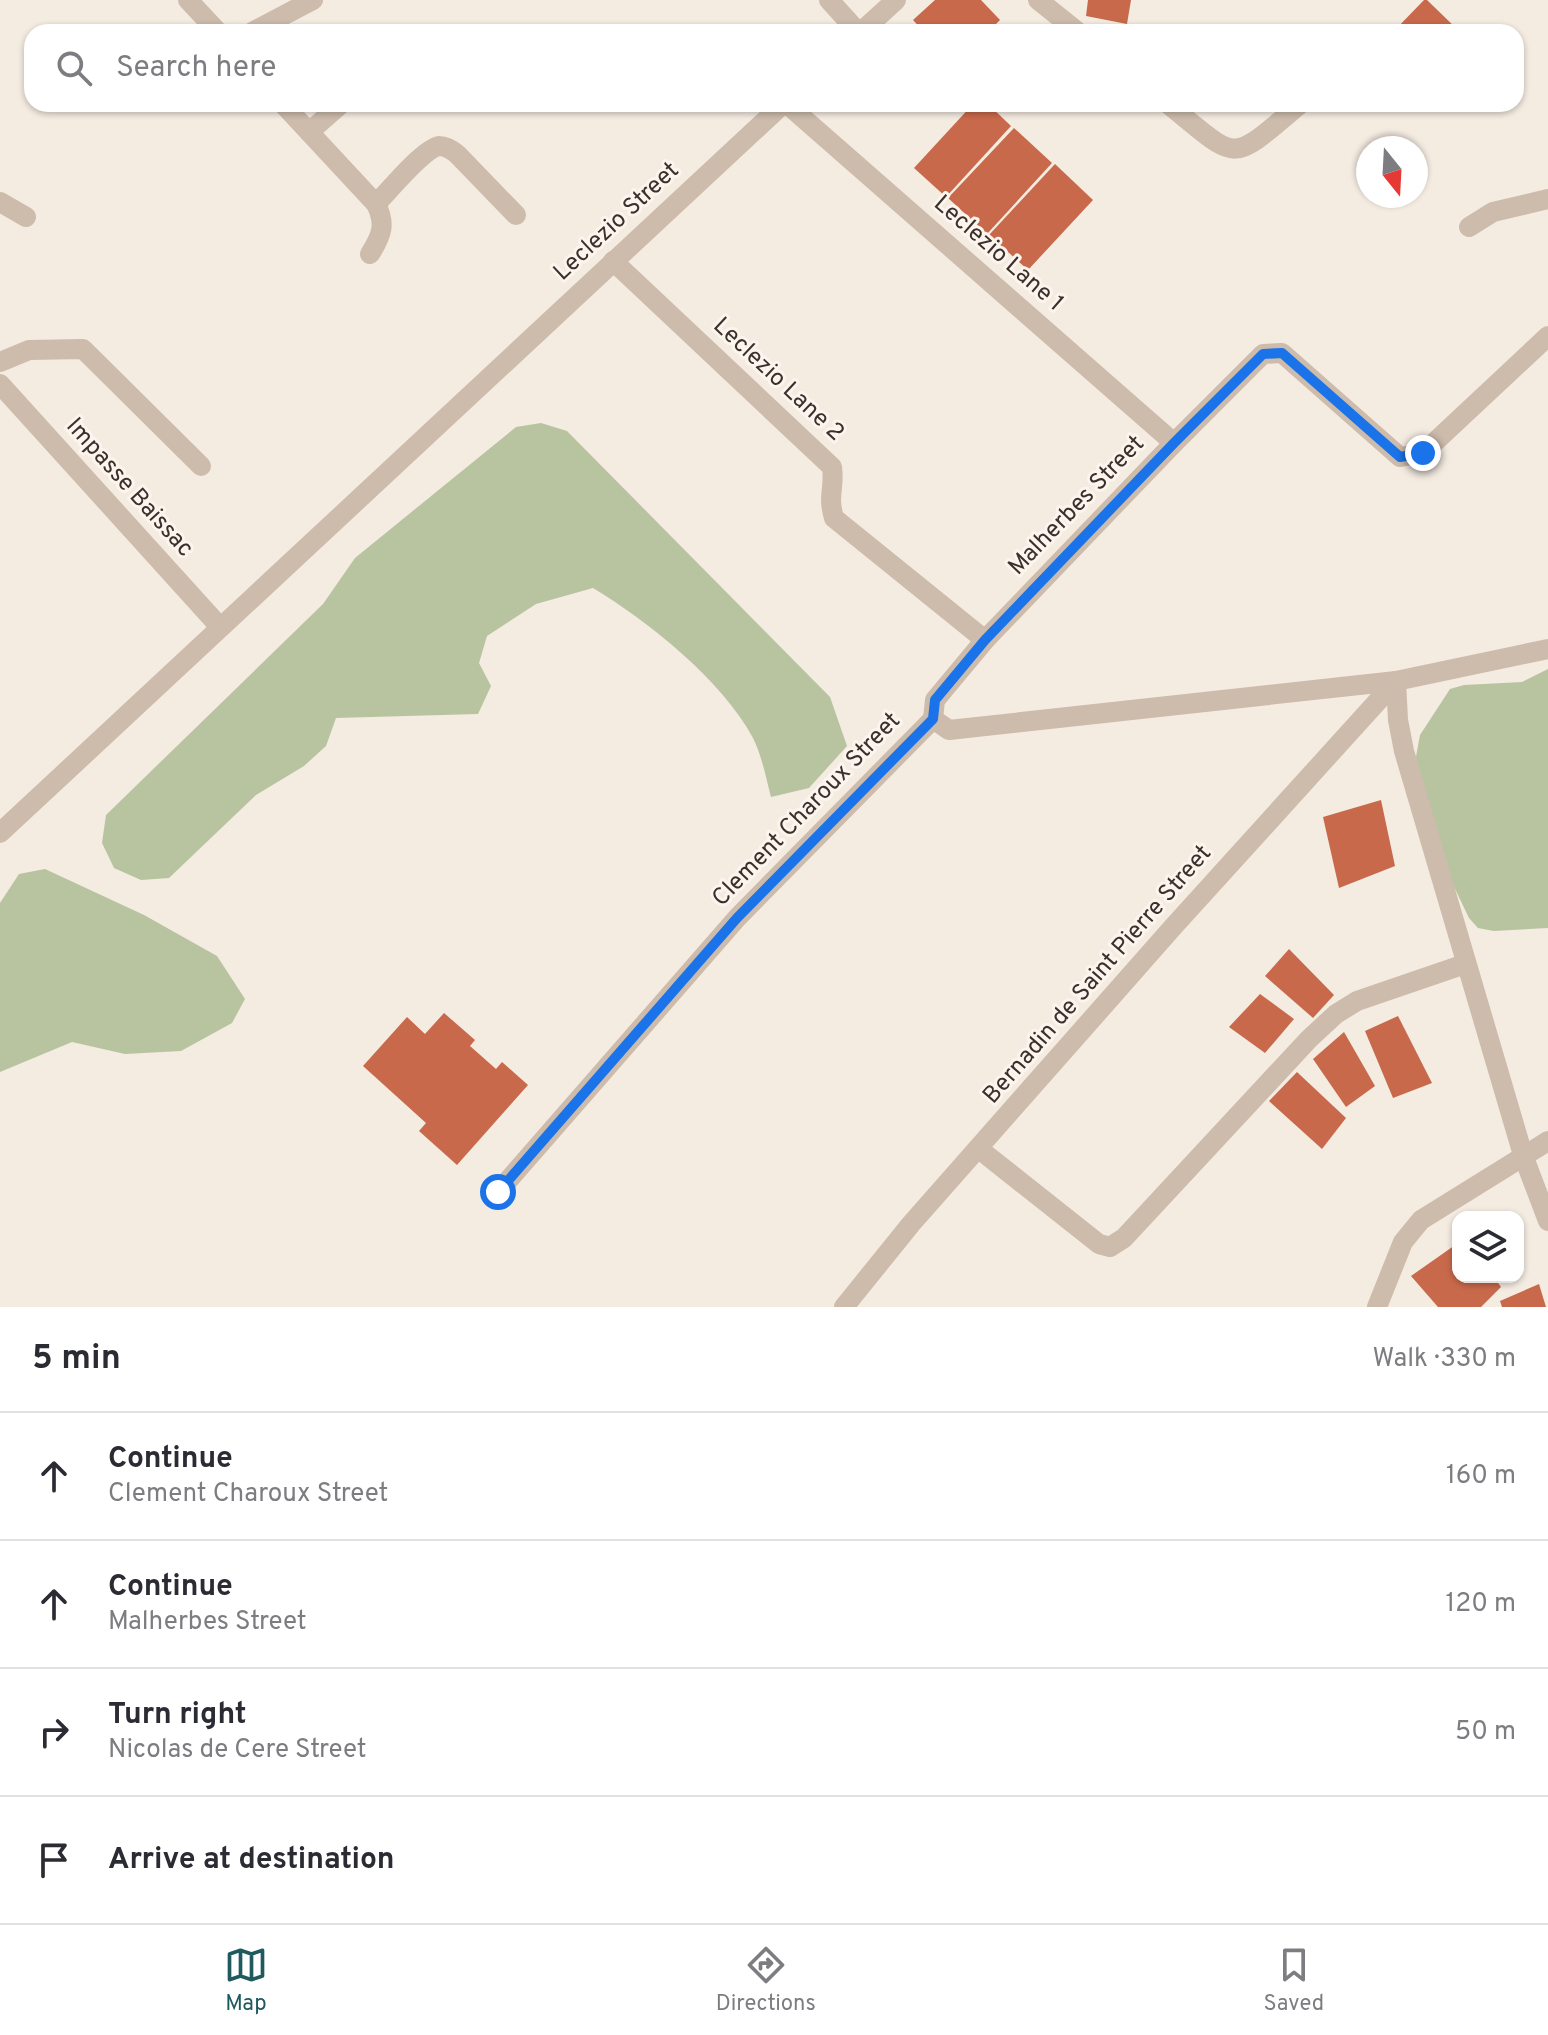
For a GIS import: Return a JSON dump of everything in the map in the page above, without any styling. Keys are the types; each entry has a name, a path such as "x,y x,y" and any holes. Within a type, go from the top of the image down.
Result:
{"street":[{"path":"188,0 210,24"},
{"path":"267,24 313,0"},
{"path":"829,0 852,24"},
{"path":"869,24 896,0"},
{"path":"1038,0 1068,24"},
{"path":"290,112 376,204 382,217 382,229 370,254"},
{"path":"309,132 332,112"},
{"name":"Leclezio Street","path":"0,833 485,379 776,112"},
{"name":"Leclezio Lane 1","path":"794,112 1174,443"},
{"path":"1178,112 1224,149 1237,151 1251,145 1290,112"},
{"path":"376,204 427,152 438,146 449,148 457,154 516,215"},
{"path":"1469,227 1493,212 1548,199"},
{"path":"0,202 26,217"},
{"name":"Leclezio Lane 2","path":"613,261 832,467 834,482 828,499 834,518 985,640"},
{"name":"Malherbes Street","path":"933,719 935,700 985,640 1263,354 1282,353 1400,457 1423,453 1548,336"},
{"path":"0,362 29,350 83,349 201,466"},
{"name":"Impasse Baissac","path":"0,384 220,627"},
{"name":"Clement Charoux Street","path":"498,1192 737,918 933,719 949,730 1396,681 1548,649"},
{"path":"1396,681 1398,720 1404,751 1523,1155 1548,1221"},
{"name":"Bernadin de Saint Pierre Street","path":"844,1307 911,1224 1173,927 1396,681"},
{"path":"979,1149 1099,1244 1110,1247 1124,1238 1309,1039 1336,1014 1357,1001 1465,964"},
{"path":"1377,1307 1403,1242 1421,1220 1548,1141"}],"green space":[{"path":"541,423 567,431 830,697 847,746 809,788 771,797 753,738 723,695 660,635 593,588 536,604 487,636 479,663 491,686 478,714 336,718 326,746 304,766 256,795 169,878 141,880 114,868 102,843 106,815 323,604 355,558 516,427"},
{"path":"1548,669 1548,928 1494,931 1478,928 1469,918 1444,866 1415,762 1420,735 1450,689 1464,685 1522,682"},
{"path":"45,869 144,915 217,956 245,999 232,1023 181,1051 125,1054 72,1042 0,1072 0,903 19,874"}],"building":[{"path":"935,0 981,0 1000,20 996,24 917,24 913,20"},
{"path":"1088,0 1131,0 1127,24 1086,16"},
{"path":"1427,0 1452,24 1401,24"},
{"path":"966,112 996,112 1011,126 946,197 914,168"},
{"path":"1014,128 1052,163 987,234 948,198"},
{"path":"1055,164 1093,200 1028,270 989,235"},
{"path":"1381,800 1395,866 1339,888 1323,817"},
{"path":"1289,949 1334,995 1313,1018 1265,976"},
{"path":"1260,994 1294,1019 1265,1053 1229,1027"},
{"path":"444,1013 475,1040 470,1046 496,1069 502,1062 528,1085 457,1165 419,1131 426,1123 363,1066 407,1017 425,1034"},
{"path":"1398,1016 1432,1083 1393,1098 1365,1031"},
{"path":"1344,1032 1375,1086 1346,1107 1313,1059"},
{"path":"1297,1072 1346,1118 1322,1149 1269,1101"},
{"path":"1452,1247 1452,1283 1498,1283 1501,1287 1481,1307 1438,1307 1411,1276"},
{"path":"1539,1284 1546,1307 1502,1307 1500,1301"}],"route":[{"path":"498,1192 737,918 933,719 935,700 985,640 1263,354 1282,353 1400,457 1423,453"}]}
